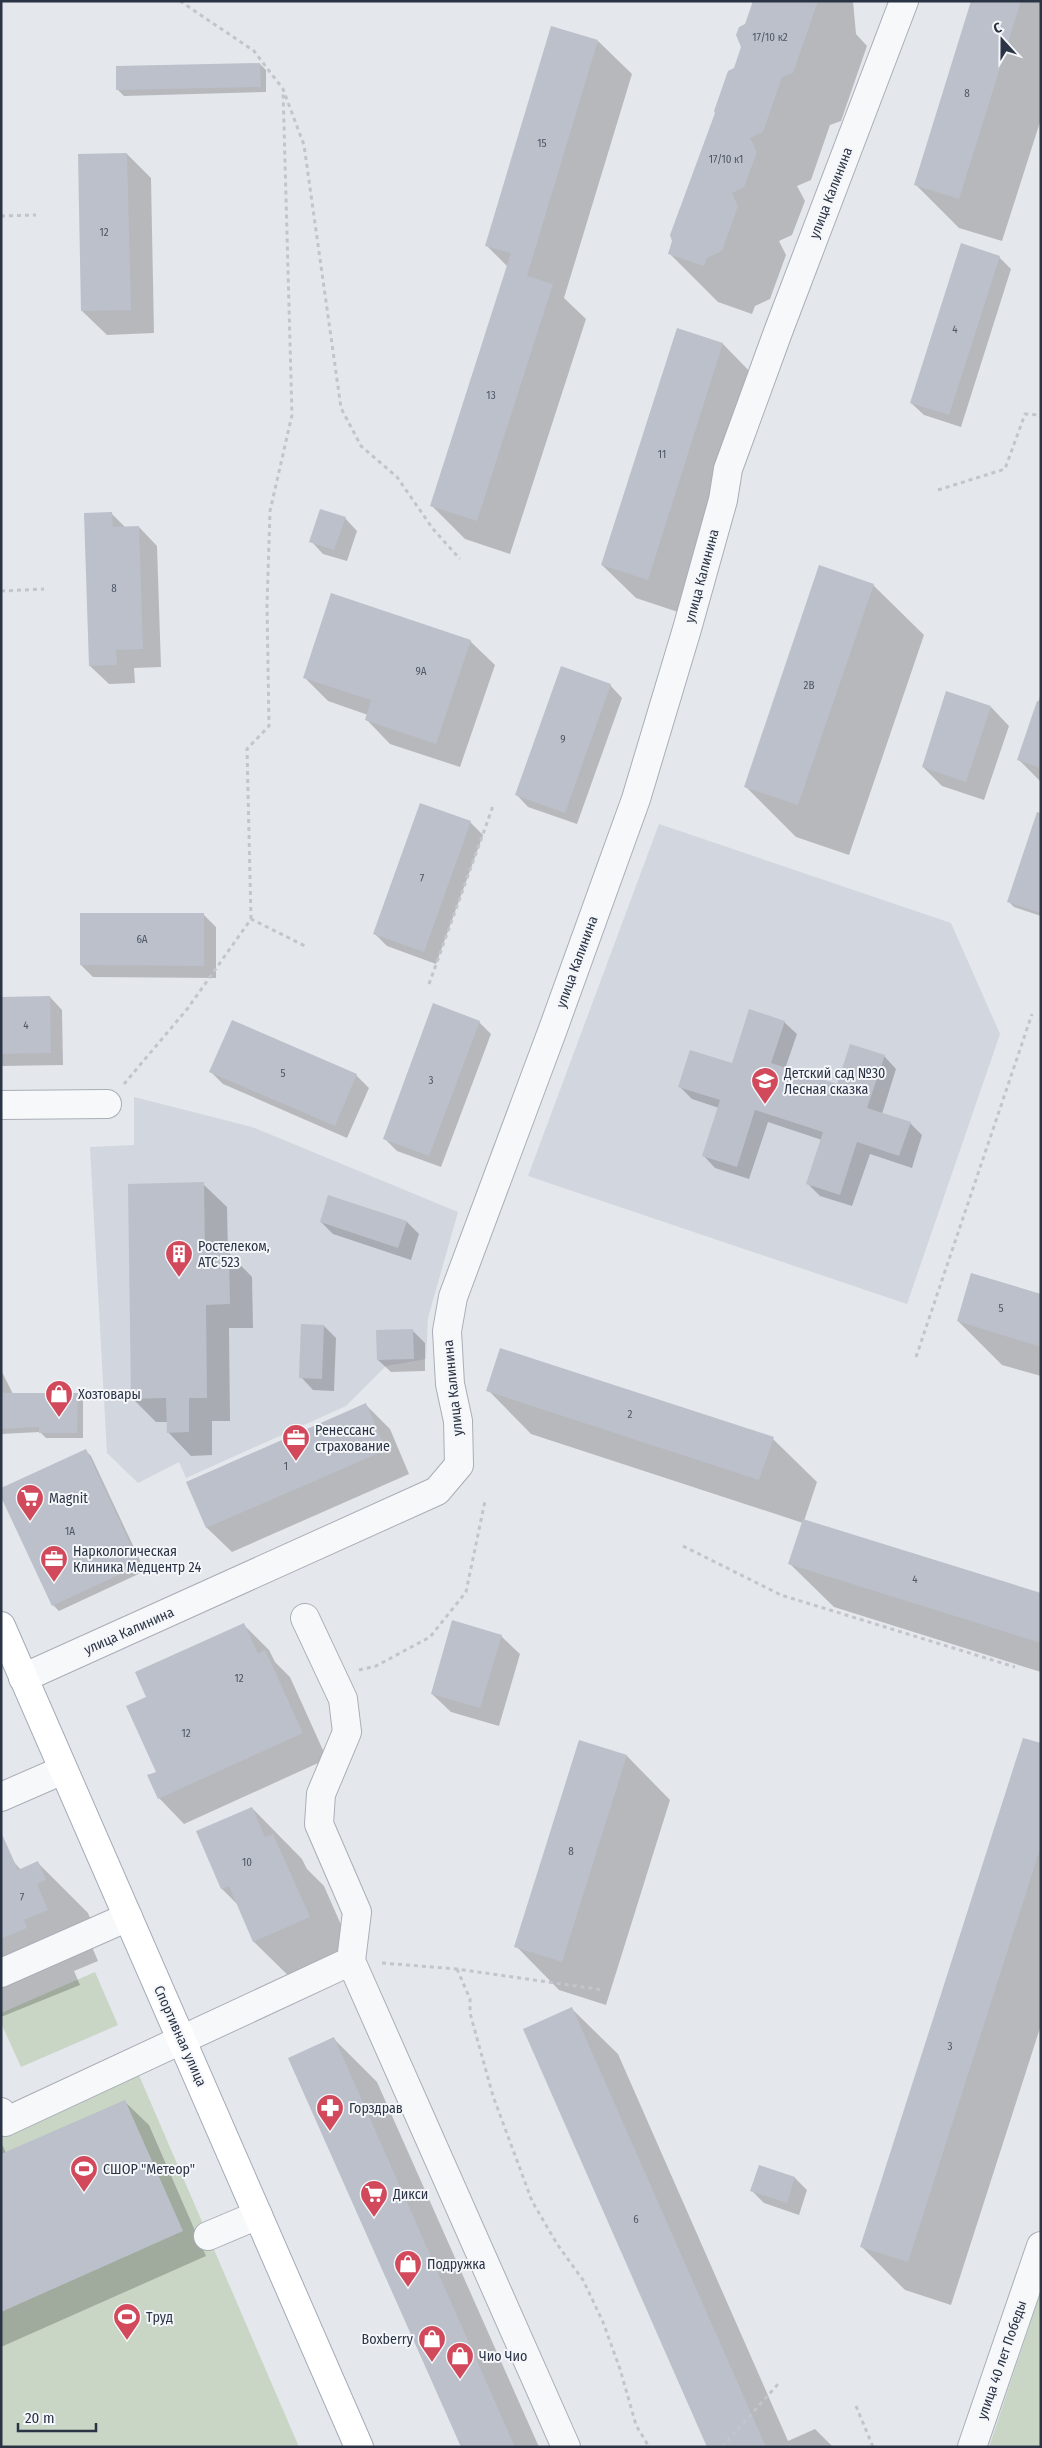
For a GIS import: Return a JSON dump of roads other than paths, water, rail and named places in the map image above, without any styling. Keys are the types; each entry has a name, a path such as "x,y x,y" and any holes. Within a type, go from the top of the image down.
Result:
{"main road":[{"name":"Спортивная улица","path":"1,1626 359,2447"}],"street":[{"name":"улица Калинина","path":"23,1678 437,1491 459,1465 458,1421 450,1384 446,1331 453,1297 553,1029 636,798 687,629 723,500 728,469 904,1"},
{"path":"1,1105 107,1104"},
{"path":"305,1618 343,1699 347,1732 321,1794 319,1824 357,1912 351,1961 566,2447"},
{"path":"1,1797 63,1770"},
{"path":"1,1973 128,1917"},
{"path":"3,2119 181,2040 351,1961"},
{"path":"208,2236 258,2215"},
{"name":"улица 40 лет Победы","path":"972,2447 1041,2246"}],"place":[{"name":"Детский сад №30 Лесная сказка","path":"765,1105"},
{"name":"Ростелеком, АТС 523","path":"179,1278"},
{"name":"Хозтовары","path":"59,1418"},
{"name":"Ренессанс страхование","path":"296,1462"},
{"name":"Magnit","path":"30,1522"},
{"name":"Наркологическая Клиника Медцентр 24","path":"54,1583"},
{"name":"Горздрав","path":"330,2132"},
{"name":"СШОР \"Метеор\"","path":"84,2193"},
{"name":"Дикси","path":"374,2218"},
{"name":"Подружка","path":"408,2288"},
{"name":"Труд","path":"127,2341"},
{"name":"Boxberry","path":"432,2363"},
{"name":"Чио Чио","path":"460,2380"}]}
